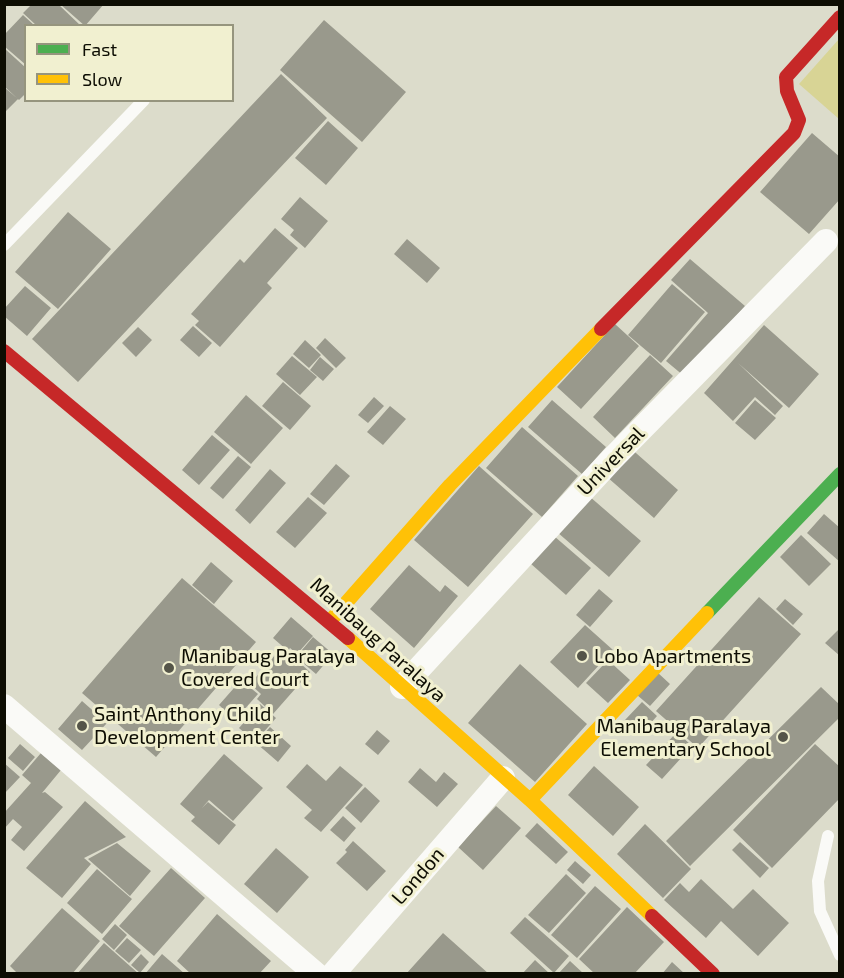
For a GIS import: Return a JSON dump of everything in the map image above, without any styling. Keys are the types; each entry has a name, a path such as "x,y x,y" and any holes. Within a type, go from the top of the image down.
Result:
{"street":[{"path":"330,621 450,485 755,171 795,133 799,120 787,91 786,77 840,17"},
{"name":"Universal","path":"402,687 612,459 826,241"},
{"name":"Manibaug Paralaya","path":"4,351 330,621 530,800 713,974"},
{"path":"530,800 840,474"},
{"path":"4,706 316,974"},
{"name":"London","path":"333,974 503,777"}],"lane":[{"path":"4,245 142,102"},
{"path":"828,836 818,881 820,911 840,955"}],"shaded area":[{"path":"839,39 839,119 799,84"}],"building":[{"path":"32,4 58,4 79,24 35,24 23,13"},
{"path":"60,4 104,4 87,24 83,24"},
{"path":"23,15 33,24 24,24 24,63 4,46 4,35"},
{"path":"324,20 406,92 362,142 280,70"},
{"path":"4,48 24,66 24,95 19,100 4,86"},
{"path":"281,74 327,118 78,382 32,339"},
{"path":"4,87 18,99 4,113"},
{"path":"328,121 358,148 326,185 295,158"},
{"path":"812,133 840,157 840,199 809,234 760,192"},
{"path":"300,197 328,221 305,248 290,235 294,230 281,219"},
{"path":"68,212 111,249 58,309 15,272"},
{"path":"275,228 298,248 267,283 272,288 220,347 195,325 199,321 191,314 240,259 244,263"},
{"path":"407,239 440,268 427,283 394,254"},
{"path":"690,259 745,306 684,376 666,361 708,313 671,280"},
{"path":"672,284 705,312 661,363 628,335"},
{"path":"25,286 51,308 27,336 4,316 4,309"},
{"path":"615,324 639,346 581,409 557,387"},
{"path":"764,325 819,374 789,408 738,363 783,406 775,415 755,397 733,421 704,393"},
{"path":"193,326 212,343 199,357 180,340"},
{"path":"138,327 152,340 136,357 122,343"},
{"path":"325,338 346,358 336,368 316,348"},
{"path":"305,340 321,355 309,368 293,354"},
{"path":"650,355 673,376 615,438 593,417"},
{"path":"292,356 317,377 300,395 276,374"},
{"path":"320,357 334,369 323,381 310,370"},
{"path":"283,382 311,406 290,430 262,406"},
{"path":"246,395 283,428 251,464 214,432"},
{"path":"374,397 384,406 368,423 358,415"},
{"path":"552,400 606,447 582,474 528,427"},
{"path":"755,400 776,418 755,440 735,423"},
{"path":"390,406 406,419 383,445 367,432"},
{"path":"522,427 578,476 542,517 486,468"},
{"path":"212,435 230,450 199,485 182,470"},
{"path":"628,446 678,490 654,518 607,477"},
{"path":"238,456 251,467 223,499 210,488"},
{"path":"336,464 350,476 324,505 310,494"},
{"path":"479,466 533,514 468,587 414,540"},
{"path":"270,469 286,483 250,524 235,510"},
{"path":"589,496 641,541 609,577 557,532"},
{"path":"308,497 327,513 295,548 276,532"},
{"path":"824,514 840,528 840,562 807,533"},
{"path":"801,535 831,564 809,586 780,557"},
{"path":"554,536 591,568 566,595 530,563"},
{"path":"211,562 233,581 214,604 192,585"},
{"path":"409,565 440,592 445,585 458,596 414,648 370,609"},
{"name":"Manibaug Paralaya Covered Court","path":"182,578 256,642 156,757 82,693"},
{"path":"599,589 613,601 590,627 576,615"},
{"path":"759,597 801,634 698,748 656,711"},
{"path":"785,599 803,614 793,625 776,609"},
{"path":"291,617 313,636 297,654 290,648 288,651 273,638"},
{"name":"Lobo Apartments","path":"585,625 613,650 578,688 550,662"},
{"path":"840,628 840,656 825,643"},
{"path":"313,637 333,654 316,674 296,657"},
{"path":"282,647 310,672 273,714 257,699 261,694 250,684"},
{"path":"608,660 630,680 608,703 586,683"},
{"path":"520,664 587,724 535,782 468,723"},
{"path":"657,672 670,684 650,706 637,695"},
{"path":"241,680 258,694 235,720 219,705"},
{"path":"821,687 840,705 840,717 690,866 666,841"},
{"name":"Saint Anthony Child Development Center","path":"82,701 107,723 82,750 58,729"},
{"path":"642,702 657,716 641,734 625,720"},
{"path":"260,704 276,718 255,742 239,728"},
{"path":"270,727 291,746 278,762 256,743"},
{"path":"377,730 390,741 378,755 365,744"},
{"path":"677,732 692,746 662,779 646,765"},
{"path":"20,744 35,757 23,771 8,758"},
{"path":"815,744 840,767 840,798 772,868 733,830"},
{"path":"41,753 61,770 42,793 45,792 63,807 24,851 11,840 22,827 13,819 4,829 4,813 31,783 22,775"},
{"path":"224,754 263,788 233,821 209,800 202,808 208,802 236,825 219,845 191,821 195,817 180,804"},
{"path":"4,763 20,777 4,794"},
{"path":"307,764 326,781 340,766 363,785 321,832 304,818 312,810 286,787"},
{"path":"594,766 639,807 613,836 568,795"},
{"path":"420,768 436,782 444,772 458,784 437,807 408,782"},
{"path":"365,787 380,801 361,823 345,808"},
{"path":"85,801 126,837 84,858 91,864 62,898 26,868"},
{"path":"496,806 521,828 483,870 458,847"},
{"path":"343,816 356,828 344,842 330,830"},
{"path":"537,823 568,852 556,864 525,836"},
{"path":"645,824 691,869 663,898 617,854"},
{"path":"353,841 386,871 367,891 336,863 347,852 345,850"},
{"path":"740,842 769,868 760,878 732,850"},
{"path":"117,843 151,871 130,896 88,859"},
{"path":"276,848 309,877 277,913 244,884"},
{"path":"575,861 591,875 583,884 567,870"},
{"path":"171,868 205,898 154,956 119,926"},
{"path":"97,869 132,899 102,934 67,903"},
{"path":"566,874 586,893 549,933 528,915"},
{"path":"701,879 733,909 753,889 789,923 758,956 721,921 706,938 664,900 680,883 689,892"},
{"path":"595,886 621,909 577,958 551,935"},
{"path":"627,907 664,942 634,974 595,974 579,959"},
{"path":"62,908 100,941 72,974 18,974 10,966"},
{"path":"217,914 271,961 259,974 191,974 177,961"},
{"path":"525,917 569,956 554,973 510,933"},
{"path":"115,924 127,935 114,950 102,939"},
{"path":"443,933 489,974 406,974"},
{"path":"127,938 141,950 129,963 115,951"},
{"path":"104,943 139,974 77,974"},
{"path":"141,954 149,962 140,973 131,965"},
{"path":"162,954 185,974 145,974"},
{"path":"535,960 550,974 522,974"},
{"path":"570,961 584,974 558,974"},
{"path":"672,962 685,974 662,974"}],"traffic: fast":[{"path":"707,613 840,474"}],"traffic: slow":[{"path":"330,621 450,485 601,329"},
{"path":"530,800 707,613"},
{"path":"348,638 530,800 652,916"}],"traffic: jam":[{"path":"601,329 794,133 799,120 787,91 786,77 840,17"},
{"path":"4,351 348,638"},
{"path":"652,916 713,974"}],"place":[{"name":"Lobo Apartments","path":"582,656"},
{"name":"Manibaug Paralaya Covered Court","path":"169,668"},
{"name":"Saint Anthony Child Development Center","path":"82,726"},
{"name":"Manibaug Paralaya Elementary School","path":"783,737"}]}
